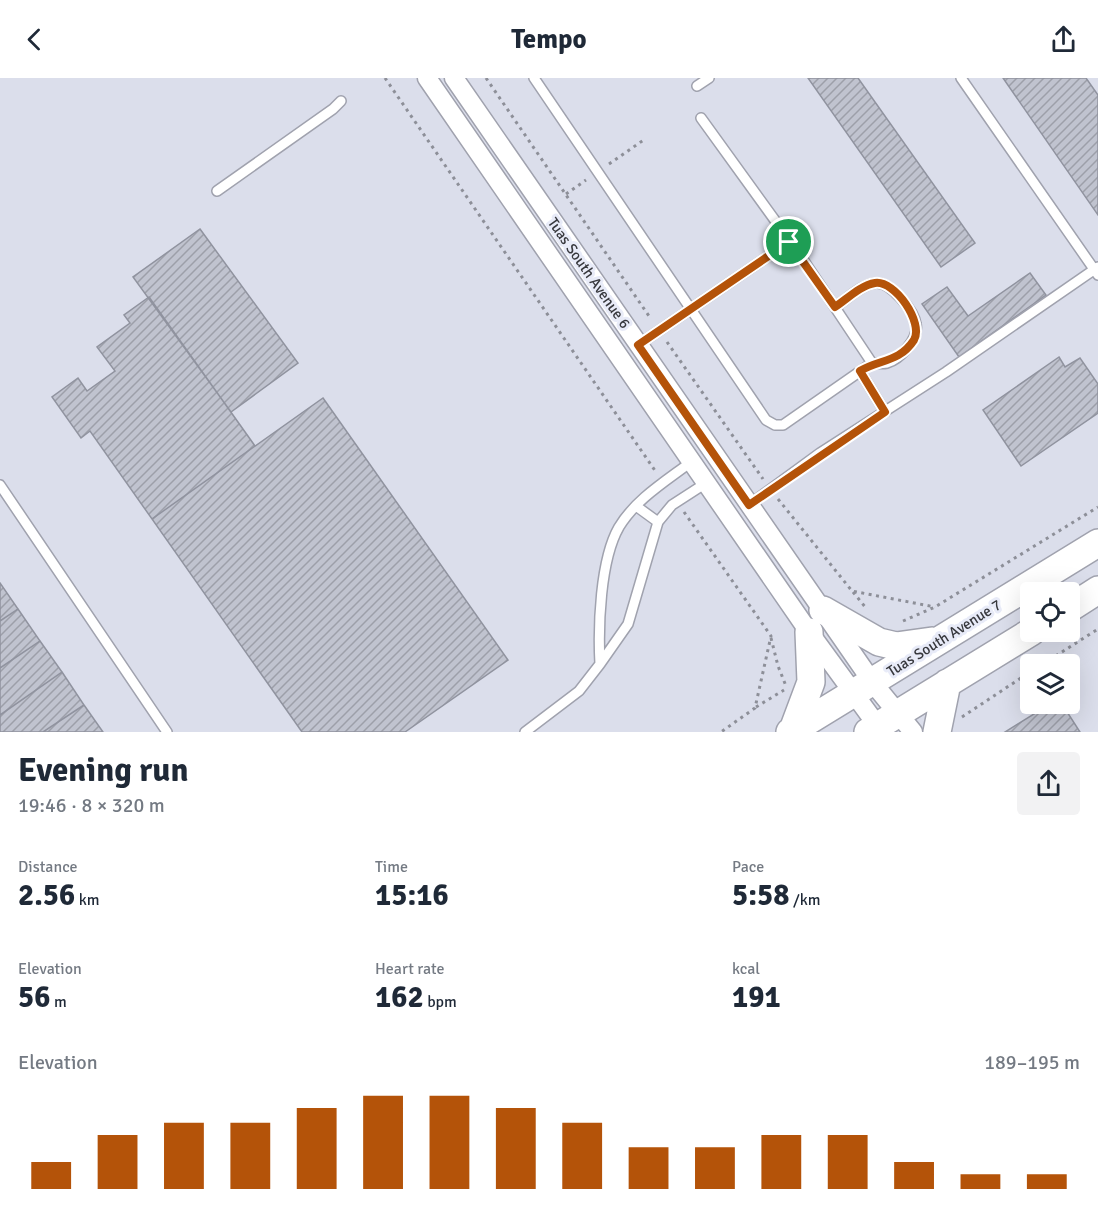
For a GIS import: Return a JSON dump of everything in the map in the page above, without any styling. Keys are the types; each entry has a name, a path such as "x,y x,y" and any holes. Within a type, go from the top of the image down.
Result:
{"street":[{"name":"Tuas South Avenue 6","path":"426,78 691,462 816,621 888,727"},
{"name":"Tuas South Avenue 6","path":"454,78 749,505 816,621 863,689"},
{"name":"Tuas South Avenue 7","path":"791,731 1098,543"},
{"path":"1080,602 1098,590"},
{"path":"791,731 812,682 816,621 896,646 940,640"},
{"path":"888,727 947,683 1020,639"},
{"path":"946,727 947,683"}],"lane":[{"path":"534,78 766,420 775,425 783,425 872,363 888,363 908,346 917,333 916,322 896,291 886,285 875,283 835,307"},
{"path":"697,86 709,78"},
{"path":"749,505 1097,271 961,78"},
{"path":"217,191 333,109 341,100"},
{"path":"700,118 835,307 872,363"},
{"path":"638,345 789,242"},
{"path":"860,371 885,412"},
{"path":"600,664 598,624 609,557 619,528 636,506 691,462"},
{"path":"525,732 579,691 600,664 628,624 658,522 677,502 706,483"},
{"path":"0,484 168,732"},
{"path":"636,506 658,522"}],"path":[{"path":"385,78 664,482"},
{"path":"486,78 770,489 871,614"},
{"path":"677,502 771,636 778,666 788,688 721,732"},
{"path":"894,625 935,607 1098,507"},
{"path":"852,591 935,607"},
{"path":"1058,654 1098,629"},
{"path":"755,708 771,636"},
{"path":"946,727 1020,679"}],"building":[{"path":"808,78 858,78 975,243 941,267"},
{"path":"1003,78 1086,78 1098,95 1098,215"},
{"path":"200,229 298,363 231,412 133,277"},
{"path":"1030,273 1046,295 959,357 922,304 947,287 968,316"},
{"path":"149,297 255,446 152,519 90,431 81,438 52,397 78,378 87,391 115,371 97,347 130,323 124,315"},
{"path":"1059,357 1065,367 1080,358 1098,384 1098,413 1021,466 983,410"},
{"path":"323,398 508,660 405,732 302,732 152,519"},
{"path":"0,583 18,609 0,621"},
{"path":"18,609 40,641 0,668 0,621"},
{"path":"40,641 62,672 0,715 0,668"},
{"path":"62,672 84,705 43,732 0,732 0,715"},
{"path":"84,705 103,732 43,732"},
{"path":"1034,714 1068,714 1080,732 1005,732"}],"route":[{"path":"789,242 835,307 875,283 886,285 896,291 916,322 917,333 908,346 888,363 872,363 860,371 885,412 820,453 749,505 638,345 789,242"}]}
